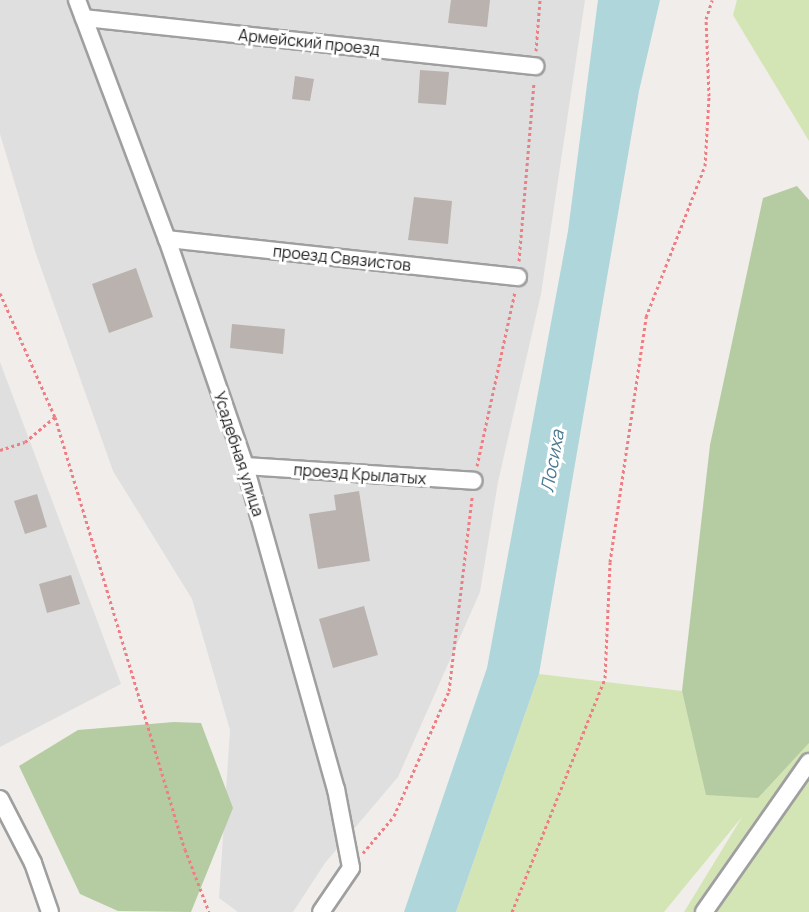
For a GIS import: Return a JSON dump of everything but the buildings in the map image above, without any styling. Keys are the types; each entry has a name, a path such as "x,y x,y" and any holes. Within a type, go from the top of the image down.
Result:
{"street":[{"name":"Усадебная улица","path":"76,0 167,239 245,466 336,789 351,868"},
{"name":"Армейский проезд","path":"84,18 535,66"},
{"name":"проезд Связистов","path":"167,239 518,277"},
{"name":"проезд Крылатых","path":"245,466 474,481"},
{"path":"704,912 809,762"},
{"path":"0,799 33,863 50,912"},
{"path":"321,912 351,868"}],"path":[{"path":"351,868 394,816 449,691 474,481 518,277 540,0"},
{"path":"512,912 605,678 610,562 646,317 705,166 709,96 706,19 712,0"},
{"path":"0,293 56,417 185,849 209,912"},
{"path":"0,450 24,442 56,417"}],"shaded area":[{"path":"0,0 585,0 541,294 498,482 480,592 398,777 325,863 293,912 238,912 219,898 230,730 192,599 113,471 35,251 0,134"},
{"path":"0,362 121,684 0,747"}],"green space":[{"path":"737,0 809,0 809,141 733,15"},
{"path":"797,186 809,200 809,743 758,798 706,795 682,691 710,445 763,198"},
{"path":"539,674 682,691 707,795 809,712 809,912 684,912 742,817 664,912 456,912"},
{"path":"174,722 201,723 233,808 191,912 118,911 80,894 19,766 78,730"}],"water":[{"name":"Лосиха","path":"598,0 660,0 639,91 539,674 456,912 404,912 487,668 568,231"}]}
